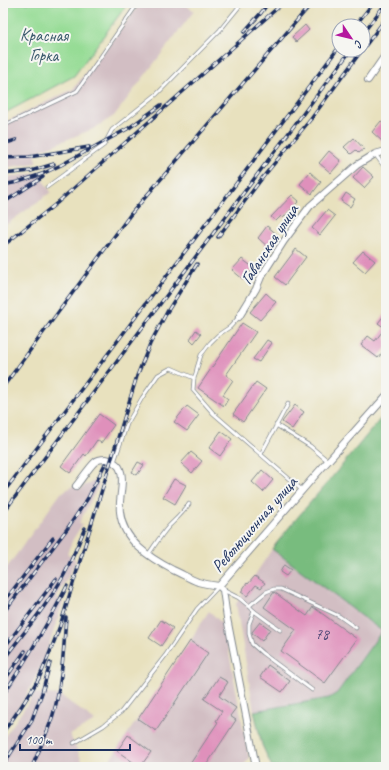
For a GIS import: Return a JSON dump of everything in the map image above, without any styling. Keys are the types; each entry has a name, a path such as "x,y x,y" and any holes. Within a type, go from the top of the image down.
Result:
{"street":[{"path":"368,80 386,54"},
{"name":"Гаванская улица","path":"239,317 256,289 261,277 280,247 310,206 357,165 375,154 386,151"},
{"name":"Революционная улица","path":"256,767 221,588 302,490 386,396"},
{"path":"76,486 94,462 101,459 111,460 114,462 121,472 120,512 124,527 130,538 138,547 156,561 189,579 221,588"}],"lane":[{"path":"3,126 77,91 138,3"},
{"path":"47,187 104,145 112,130 157,94 220,30 242,3"},
{"path":"375,154 386,169"},
{"path":"239,317 230,327 218,335 201,355 194,378 193,390 213,413 302,490"},
{"path":"114,462 127,424 142,398 158,375 171,368 194,378"},
{"path":"261,454 288,404"},
{"path":"276,425 310,446 328,461"},
{"path":"148,555 169,526 182,514 189,504"},
{"path":"74,743 103,726 120,712 165,656 197,609 221,588 239,598 280,630"},
{"path":"249,606 266,592 274,589 280,589 339,616 356,628"},
{"path":"254,611 249,624 249,634 252,644 312,690"}],"shaded area":[{"path":"141,3 183,3 194,11 114,116 93,129 36,152 36,163 3,168 3,123 73,89"},
{"path":"42,172 44,182 51,192 3,227 3,178"},
{"path":"93,481 99,485 79,523 82,525 73,539 67,554 76,560 57,598 63,602 44,660 27,695 3,729 3,573 61,493 73,486 81,489"},
{"path":"272,549 382,631 337,693 329,698 254,711 236,604"},
{"path":"209,611 224,625 249,759 242,767 105,767 195,634"},
{"path":"35,693 60,695 95,721 70,735 85,767 3,767 3,739"}],"green space":[{"name":"Красная Горка","path":"3,3 128,3 74,76 3,114"},
{"path":"386,412 386,767 272,767 262,745 254,711 329,698 337,693 382,631 272,549"}],"building":[{"path":"305,25 309,30 296,42 292,37"},
{"path":"381,121 386,125 386,138 383,142 372,132"},
{"path":"354,138 364,149 359,153 356,150 351,154 344,147"},
{"path":"329,151 341,161 331,173 319,163"},
{"path":"363,167 374,177 364,188 353,178"},
{"path":"310,172 321,182 312,194 300,184"},
{"path":"346,193 355,199 350,207 341,201"},
{"path":"292,195 299,201 283,218 281,216 276,221 271,217"},
{"path":"327,210 335,216 320,235 312,228"},
{"path":"267,226 279,236 269,248 258,238"},
{"path":"296,249 306,257 285,285 275,277"},
{"path":"363,251 375,261 365,272 353,262"},
{"path":"242,259 254,268 244,280 232,270"},
{"path":"266,293 276,302 260,320 250,312"},
{"path":"386,313 386,348 378,358 361,345 368,336 375,341 385,328 378,323"},
{"path":"242,323 256,332 226,375 233,380 223,395 228,399 224,406 198,388"},
{"path":"196,330 201,334 194,343 190,339"},
{"path":"267,340 272,343 259,362 253,359"},
{"path":"256,382 266,389 243,422 233,414"},
{"path":"295,405 304,412 292,429 282,422"},
{"path":"187,406 199,415 187,431 174,422"},
{"path":"99,414 114,425 101,443 97,440 86,456 84,454 70,473 61,466"},
{"path":"221,431 232,439 220,456 209,448"},
{"path":"191,452 202,461 192,473 181,463"},
{"path":"138,462 144,465 137,475 132,472"},
{"path":"262,470 273,480 263,492 252,482"},
{"path":"174,479 186,485 175,504 163,497"},
{"path":"284,565 291,570 286,576 280,572"},
{"path":"255,576 265,583 261,588 256,585 247,596 241,592 247,583 248,584"},
{"path":"274,592 307,616 313,607 357,639 325,683 281,651 296,630 264,607"},
{"path":"161,620 173,628 161,646 149,638"},
{"path":"260,622 270,629 262,641 252,633"},
{"path":"190,641 208,653 156,731 138,719"},
{"path":"268,665 290,681 282,692 260,677"},
{"path":"219,677 228,682 219,696 236,708 230,716 236,720 205,767 188,767 218,722 216,721 222,711 204,699"},
{"path":"128,735 151,752 140,767 117,751"}],"railway":[{"path":"244,32 268,3"},
{"path":"3,246 57,203 283,3"},
{"path":"3,387 130,215 312,3"},
{"path":"361,18 373,3"},
{"path":"371,23 386,3"},
{"path":"371,38 386,18"},
{"path":"3,493 331,58"},
{"path":"3,513 345,58"},
{"path":"218,237 263,177 311,119 356,58"},
{"path":"3,185 42,174 61,165 129,128 161,105"},
{"path":"3,144 16,140"},
{"path":"3,158 29,157 89,147"},
{"path":"3,174 31,171 54,164"},
{"path":"3,203 43,177"},
{"path":"3,732 31,692 45,665 60,626 137,376 150,344 167,312 197,264"},
{"path":"3,613 67,529 88,498 105,464"},
{"path":"3,660 43,608 64,575 85,528"},
{"path":"3,603 53,538"},
{"path":"3,649 56,579"},
{"path":"3,695 36,642 67,586"},
{"path":"32,767 54,713 60,685 66,617"},
{"path":"3,682 25,651"},
{"path":"3,765 31,722 42,693 50,663"}]}
